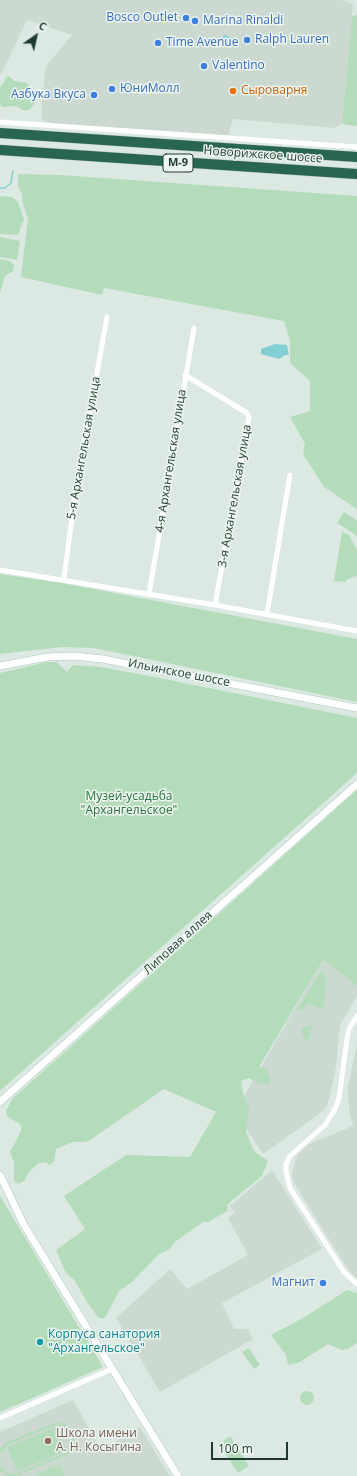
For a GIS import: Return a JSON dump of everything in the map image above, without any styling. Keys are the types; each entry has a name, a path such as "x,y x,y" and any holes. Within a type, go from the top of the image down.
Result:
{"highway":[{"name":"Новорижское шоссе","path":"0,133 357,157"},
{"name":"Новорижское шоссе","path":"0,150 357,174"}],"street":[{"path":"0,122 357,147"},
{"name":"5-я Архангельская улица","path":"64,579 74,501 107,317"},
{"name":"4-я Архангельская улица","path":"149,594 194,328"},
{"name":"3-я Архангельская улица","path":"185,375 249,416 215,605"},
{"path":"267,614 290,476"},
{"path":"0,570 64,579 357,631"},
{"name":"Ильинское шоссе","path":"0,666 47,657 73,656 103,659 357,708"},
{"name":"Липовая аллея","path":"0,1102 357,784"},
{"path":"357,1016 349,1029 339,1098 335,1109 324,1125 290,1156 286,1164 286,1172 287,1180 294,1194 344,1272 357,1284"},
{"path":"0,1174 24,1225 178,1476"},
{"path":"0,1418 112,1369"}],"shaded area":[{"path":"0,0 341,0 353,4 342,124 334,128 233,119 228,135 54,124 42,120 42,99 46,66 72,35 27,20 0,76"},
{"path":"323,960 357,986 357,996 340,1025 336,1067 330,1097 326,1107 318,1115 263,1154 235,1112"},
{"path":"357,1044 357,1278 349,1271 293,1181 292,1172 297,1155 309,1144 353,1126 349,1110 348,1087"},
{"path":"272,1170 322,1249 222,1303 234,1329 248,1329 253,1339 160,1392 116,1318 170,1269 187,1289 248,1255 228,1218 235,1213 230,1206"},
{"name":"Школа имени А. Н. Косыгина","path":"73,1400 101,1450 140,1427 170,1476 0,1476 0,1432"}],"green space":[{"path":"357,15 357,126 342,124 352,16"},
{"path":"9,76 14,81 27,83 29,86 27,93 35,103 29,110 22,110 16,106 2,107 0,104 0,87 4,83 6,77"},
{"path":"18,174 60,175 357,196 357,509 324,487 303,454 305,444 290,417 310,411 310,381 290,363 290,341 284,321 104,288 102,295 21,277 28,219 18,185"},
{"path":"0,196 12,197 18,202 24,219 18,235 0,234"},
{"path":"0,237 20,241 17,260 0,257"},
{"path":"0,259 10,261 14,265 13,271 5,276 0,293"},
{"path":"344,512 357,520 357,536 337,523"},
{"path":"342,532 349,535 357,550 357,576 346,580 346,582 334,581"},
{"path":"0,574 62,583 357,639 357,702 94,648 62,647 0,654"},
{"name":"Музей-усадьба \"Архангельское\"","path":"47,662 56,662 67,672 73,665 100,667 357,718 357,773 0,1091 0,673"},
{"path":"357,790 357,986 323,960 259,1067 266,1068 271,1080 269,1084 257,1083 249,1078 241,1081 243,1093 249,1108 246,1132 254,1151 268,1161 262,1176 228,1204 227,1211 208,1222 203,1222 175,1242 170,1249 159,1254 133,1281 119,1291 106,1316 103,1319 99,1318 88,1304 75,1281 65,1271 56,1250 85,1229 64,1196 126,1155 190,1157 216,1112 164,1089 90,1140 85,1142 73,1142 56,1149 54,1161 50,1165 45,1162 39,1163 30,1171 24,1181 18,1184 14,1181 14,1163 10,1152 21,1131 21,1125 7,1116 6,1111 12,1099"},
{"path":"320,973 325,973 326,977 324,1007 320,1008 308,1004 302,1010 296,1011"},
{"path":"313,1024 308,1041 305,1040 301,1029"},
{"path":"0,1196 103,1367 0,1412"},
{"path":"347,1290 357,1293 357,1343 348,1349 342,1350 328,1344 298,1363 288,1365 286,1355 271,1335 303,1318"},
{"path":"249,1348 260,1365 254,1369 242,1352"},
{"path":"307,1391 312,1393 314,1398 312,1403 307,1405 302,1403 300,1398 302,1393"},
{"path":"57,1422 67,1425 74,1433 75,1443 69,1454 16,1476 9,1476 0,1471 0,1465 6,1472 15,1474 67,1452 72,1443 71,1434 65,1427 57,1425 7,1445 0,1454 0,1449 5,1443"},
{"path":"56,1427 66,1451 17,1471 7,1447"},
{"path":"230,1436 249,1466 238,1473 219,1444"},
{"path":"61,1466 64,1476 34,1476 52,1467"}],"water":[{"path":"224,35 236,39 234,45 222,41"},
{"path":"275,344 287,345 289,355 285,355 279,359 261,354 261,349"}],"waterway":[{"path":"0,188 5,188 11,183 13,171"}],"place":[{"name":"Bosco Outlet","path":"186,18"},
{"name":"Marina Rinaldi","path":"195,21"},
{"name":"Ralph Lauren","path":"247,40"},
{"name":"Time Avenue","path":"158,43"},
{"name":"Valentino","path":"204,66"},
{"name":"ЮниМолл","path":"112,89"},
{"name":"Сыроварня","path":"233,91"},
{"name":"Азбука Вкуса","path":"94,95"},
{"name":"Магнит","path":"323,1283"},
{"name":"Корпуса санатория \"Архангельское\"","path":"40,1342"},
{"name":"Школа имени А. Н. Косыгина","path":"48,1441"}]}
